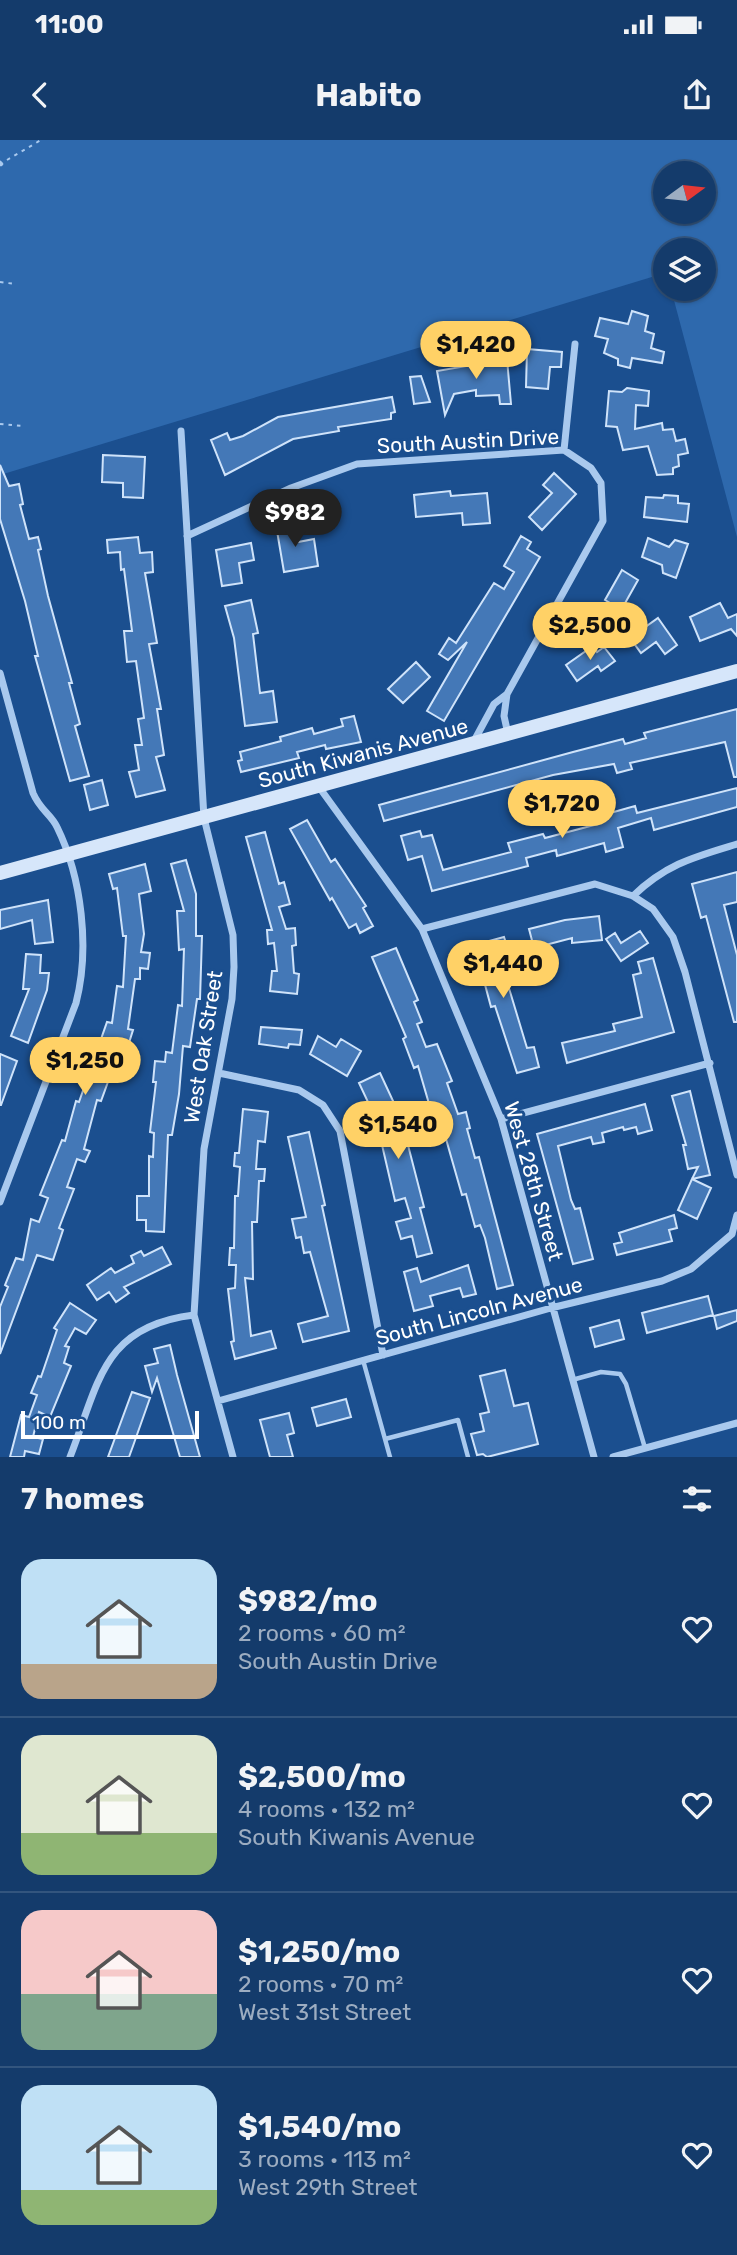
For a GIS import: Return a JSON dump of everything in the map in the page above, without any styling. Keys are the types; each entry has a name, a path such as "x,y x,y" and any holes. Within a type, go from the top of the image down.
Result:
{"main road":[{"name":"South Kiwanis Avenue","path":"0,873 737,671"}],"street":[{"path":"564,450 575,344"},
{"name":"West Oak Street","path":"181,430 204,818 233,935 232,999 204,1149 194,1315 233,1457"},
{"name":"South Austin Drive","path":"187,536 291,488 356,464 564,450 591,468 601,483 603,521 507,694 504,716 508,734"},
{"path":"0,673 38,808 55,823 69,855 80,914 83,978 76,1003 0,1202"},
{"name":"South Austin Drive","path":"473,744 494,704 507,694"},
{"name":"West 28th Street","path":"319,787 422,929 501,1119 594,1457"},
{"path":"634,895 655,874 673,865 737,844"},
{"path":"422,929 595,884 634,895 653,909 673,937 685,972 737,1175"},
{"path":"501,1119 710,1063"},
{"path":"219,1073 299,1090 323,1105 341,1131 383,1355"},
{"path":"734,1235 737,1215"},
{"name":"South Lincoln Avenue","path":"218,1401 551,1308 662,1281 691,1269 734,1235"},
{"path":"70,1457 107,1364 122,1343 153,1323 194,1315"},
{"path":"613,1457 737,1423"}],"lane":[{"path":"363,1360 390,1457"},
{"path":"572,1380 601,1371 620,1374 626,1384 645,1448"},
{"path":"385,1439 458,1420 468,1457"}],"path":[{"path":"1,163 41,140"},
{"path":"0,282 15,284"},
{"path":"0,424 22,426"}],"shaded area":[{"path":"0,140 737,140 737,537 674,301 716,301 716,238 653,238 653,277 0,475"}],"building":[{"path":"632,311 648,316 645,331 654,334 651,348 664,352 662,363 632,358 630,368 618,365 618,359 604,353 608,339 595,336 600,318 628,324"},
{"path":"527,349 562,352 561,367 550,367 548,389 526,387"},
{"path":"507,359 511,404 500,404 499,395 476,396 476,390 454,394 445,415 437,371"},
{"path":"421,376 430,402 414,404 410,377"},
{"path":"627,388 649,391 648,406 636,405 635,429 662,423 663,430 673,429 676,441 685,439 688,453 678,455 679,466 673,468 673,474 657,475 648,446 623,450 617,427 606,426 609,391 622,392"},
{"path":"392,397 395,412 391,413 391,419 338,427 339,431 293,439 225,475 211,440 227,433 230,440 243,436 278,417"},
{"path":"103,455 145,457 143,498 123,497 123,483 102,482"},
{"path":"0,465 9,486 19,484 23,504 20,505 29,539 38,537 41,549 38,550 48,596 72,683 69,683 80,724 75,726 89,776 70,781 35,656 38,656 25,601 0,519"},
{"path":"554,473 576,494 542,530 529,517 552,493 543,485"},
{"path":"450,491 451,496 487,493 490,523 463,525 462,513 416,517 414,495"},
{"path":"664,495 678,496 678,503 689,504 687,522 644,517 646,497 663,498"},
{"path":"295,522 298,542 314,539 318,566 284,572 276,525"},
{"path":"521,536 531,542 527,549 540,557 444,721 427,711 467,642 448,660 439,654 449,638 456,643 494,583 504,589 514,572 504,566"},
{"path":"138,537 140,553 152,552 153,572 145,573 157,643 149,644 161,709 157,709 164,755 156,757 165,790 136,797 129,772 139,770 135,745 142,745 138,719 144,718 136,661 127,662 124,631 132,631 124,569 121,570 120,552 108,553 107,540"},
{"path":"648,538 669,547 675,540 688,544 676,578 663,573 662,565 642,557"},
{"path":"251,543 254,560 239,563 242,583 222,586 216,550"},
{"path":"622,570 638,580 619,614 609,609 612,604 605,600"},
{"path":"251,600 258,633 253,634 260,693 273,691 277,722 245,726 234,638 225,606"},
{"path":"720,603 728,618 737,614 737,636 731,629 700,641 690,617"},
{"path":"658,618 677,645 665,654 656,642 641,653 630,638"},
{"path":"593,646 597,652 604,647 615,661 601,671 598,666 577,681 566,665"},
{"path":"416,662 430,677 403,703 388,689"},
{"path":"737,709 737,777 734,777 725,742 630,763 632,769 617,773 614,764 553,775 384,821 379,805 623,739 625,744 646,738 644,733"},
{"path":"354,716 361,742 326,749 325,745 297,752 299,758 241,772 238,761 242,760 240,752 281,741 280,737 312,728 314,734 343,726 341,719"},
{"path":"102,780 108,805 90,810 84,785"},
{"path":"737,788 737,807 654,830 651,818 618,828 623,847 606,852 604,843 557,856 556,850 526,858 528,866 432,891 422,856 408,860 401,836 420,831 422,837 432,835 443,870 511,852 508,843 543,834 545,838 598,824 596,817 635,806 637,813"},
{"path":"307,820 331,862 335,859 366,906 363,908 373,926 360,933 356,924 349,928 332,898 330,900 290,829"},
{"path":"265,832 279,884 284,882 290,904 279,907 286,929 295,928 296,945 292,946 294,973 299,974 297,994 270,991 272,971 277,971 274,943 268,944 267,930 272,930 246,837"},
{"path":"186,860 196,894 196,936 202,936 200,999 197,999 190,1047 183,1046 179,1094 172,1135 168,1135 164,1232 146,1231 146,1220 137,1220 137,1196 149,1196 149,1156 153,1157 154,1133 150,1132 156,1082 153,1082 155,1061 165,1062 166,1052 172,1053 178,1005 182,1006 184,949 179,950 177,911 184,911 171,864"},
{"path":"145,864 151,891 139,894 144,934 141,952 150,953 148,969 140,968 140,979 135,979 128,1029 133,1030 123,1062 116,1060 101,1101 97,1100 84,1149 90,1151 85,1162 77,1159 67,1187 74,1189 59,1228 63,1230 53,1260 37,1255 0,1354 0,1307 8,1287 5,1285 16,1258 23,1260 31,1219 39,1222 48,1198 40,1195 62,1140 65,1141 76,1101 79,1102 107,1022 112,1023 117,986 123,987 126,936 123,936 117,888 113,889 109,874"},
{"path":"737,872 737,902 724,905 737,955 737,1022 734,1022 706,916 701,918 692,884"},
{"path":"48,900 53,942 35,944 32,920 0,929 0,910"},
{"path":"599,916 602,940 572,943 572,938 534,948 529,929 565,920"},
{"path":"640,931 648,943 621,961 606,939 615,933 621,943"},
{"path":"504,937 509,952 499,955 527,1048 534,1047 539,1067 517,1073 495,1006 491,1007 480,966 473,968 467,947"},
{"path":"396,948 418,1000 414,1002 422,1022 417,1024 426,1047 437,1044 452,1081 447,1083 458,1114 466,1112 470,1128 467,1129 475,1158 479,1157 513,1285 497,1289 485,1238 480,1225 475,1227 466,1194 462,1195 438,1111 432,1114 418,1066 414,1068 403,1039 406,1037 372,957"},
{"path":"26,954 41,955 40,973 49,973 47,990 28,1043 11,1036 29,989 23,989"},
{"path":"653,958 674,1032 567,1063 562,1043 615,1031 613,1024 642,1017 633,975 641,973 638,962"},
{"path":"261,1027 302,1030 300,1045 289,1044 288,1048 259,1044"},
{"path":"318,1036 336,1047 341,1039 361,1051 347,1076 310,1054"},
{"path":"0,1054 17,1061 1,1105 0,1105"},
{"path":"380,1073 401,1118 424,1207 420,1208 432,1253 417,1257 412,1236 401,1239 396,1222 411,1218 405,1198 395,1201 376,1119 359,1083"},
{"path":"690,1091 710,1175 692,1179 698,1167 688,1169 683,1145 686,1145 672,1096"},
{"path":"645,1104 652,1130 638,1134 636,1127 624,1130 623,1127 602,1133 604,1142 593,1144 591,1137 558,1146 571,1200 575,1209 580,1208 593,1259 573,1264 537,1134"},
{"path":"243,1109 268,1112 265,1142 258,1141 256,1169 265,1169 264,1181 259,1181 257,1222 252,1222 253,1279 245,1278 251,1336 271,1331 276,1348 235,1359 231,1342 234,1341 228,1289 235,1288 236,1265 229,1265 230,1248 234,1248 235,1196 238,1196 240,1167 234,1166 235,1153 239,1153"},
{"path":"309,1132 349,1331 303,1342 298,1324 328,1316 310,1252 304,1253 301,1237 296,1238 292,1219 306,1217 288,1137"},
{"path":"692,1179 711,1188 697,1219 678,1210"},
{"path":"674,1215 677,1228 669,1230 672,1241 617,1255 614,1244 622,1242 619,1233"},
{"path":"162,1247 171,1264 124,1287 129,1293 116,1302 109,1292 97,1300 87,1285 111,1268 115,1273 134,1263 131,1256 141,1251 144,1256"},
{"path":"468,1265 476,1294 463,1297 460,1288 430,1296 433,1306 414,1311 404,1272 417,1268 421,1282"},
{"path":"708,1296 713,1315 647,1333 642,1313"},
{"path":"70,1303 96,1320 86,1334 75,1328 65,1346 69,1347 64,1363 71,1366 50,1417 39,1412 33,1437 43,1439 39,1454 25,1451 24,1457 10,1457 21,1415 29,1417 37,1395 31,1393 38,1376 41,1377 57,1330 54,1328"},
{"path":"737,1310 737,1321 717,1329 714,1316"},
{"path":"619,1320 624,1339 595,1347 590,1328"},
{"path":"170,1345 200,1457 180,1457 157,1378 152,1392 145,1366 158,1363 154,1349"},
{"path":"505,1370 514,1406 528,1403 538,1444 487,1457 483,1454 477,1455 471,1434 484,1431 480,1414 489,1412 480,1376"},
{"path":"132,1392 150,1398 129,1457 108,1457"},
{"path":"346,1399 351,1417 317,1426 312,1408"},
{"path":"289,1413 294,1433 287,1435 293,1457 270,1457 260,1420"}]}
